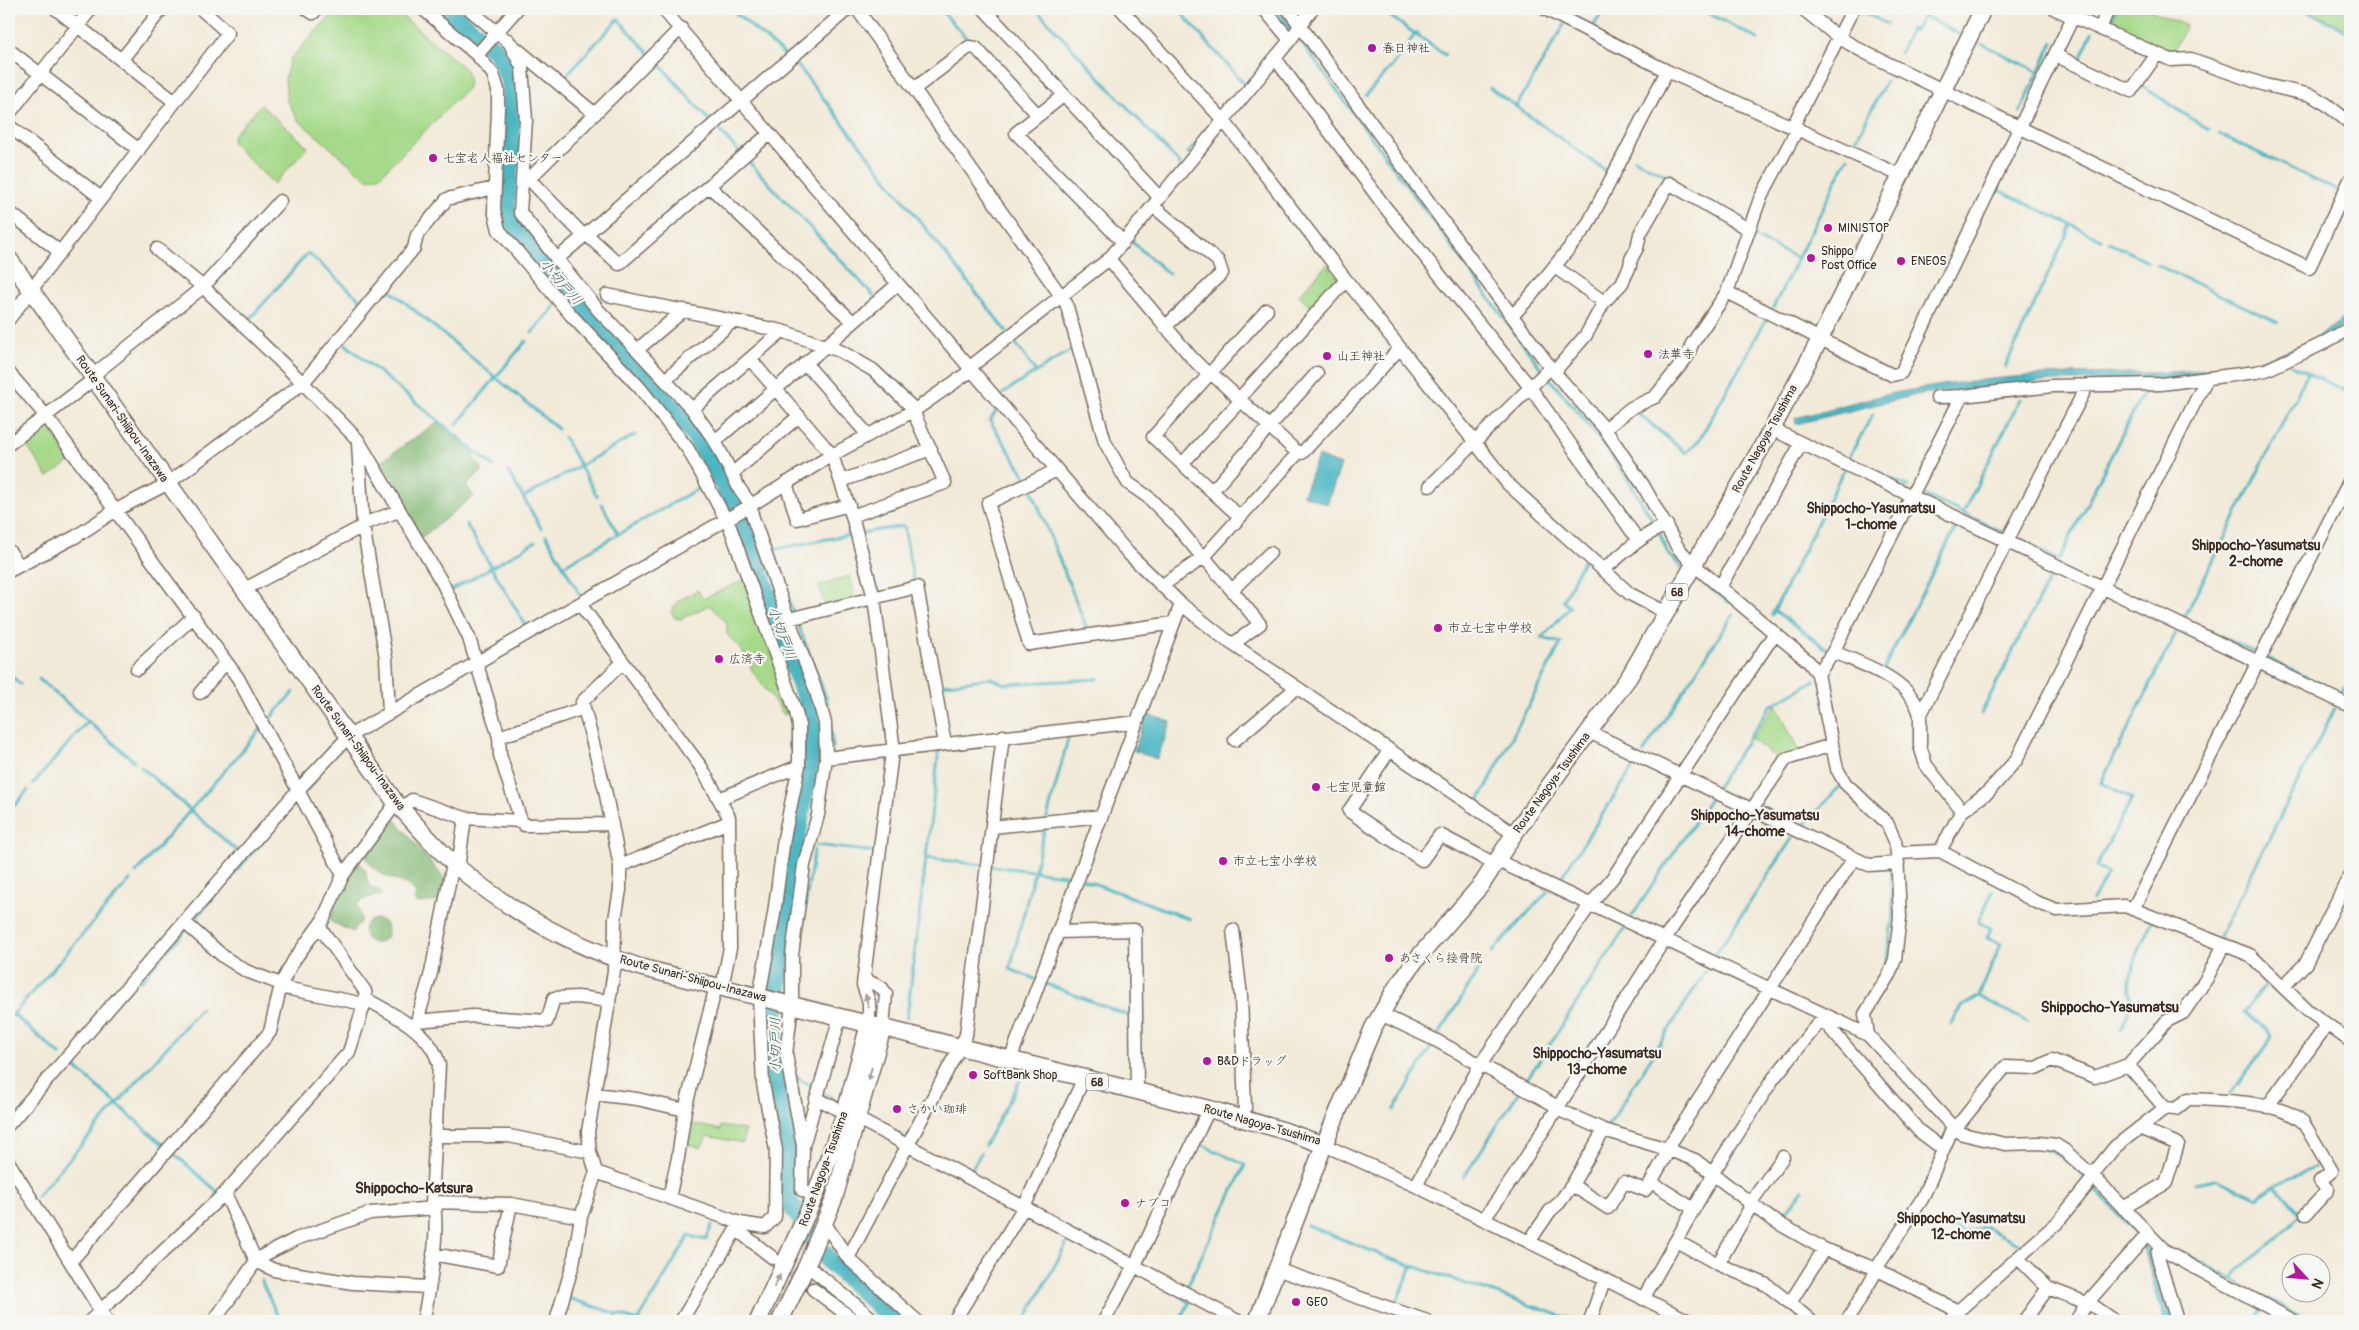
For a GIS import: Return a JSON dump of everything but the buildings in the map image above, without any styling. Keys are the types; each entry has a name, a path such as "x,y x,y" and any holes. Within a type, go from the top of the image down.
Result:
{"main road":[{"name":"Route Nagoya-Tsushima","path":"780,1321 809,1262 824,1226 876,1026 1209,1109 1324,1145 1373,1028 1415,961 1458,913 1496,863 1514,834 1629,677 1664,612 1772,429 1820,339 1902,176 1982,9"},
{"name":"Route Sunari-Shiipou-Inazawa","path":"9,259 167,484 398,806 456,865 523,915 585,947 614,958 719,987 876,1026"},
{"name":"Route Nagoya-Tsushima","path":"758,1321 797,1240 852,1116"},
{"path":"1256,1321 1324,1145"}],"street":[{"path":"56,9 79,25 175,102"},
{"path":"9,114 91,9"},
{"path":"122,59 162,9"},
{"path":"9,319 228,33 201,9"},
{"path":"307,9 313,13 317,9"},
{"path":"423,9 479,52 494,74 498,90 498,139 494,210 499,230 570,315 640,388 688,449 728,518 796,712 799,726 800,766 784,838 761,998 763,1084 776,1150 775,1217 765,1226 738,1226"},
{"path":"470,9 595,114"},
{"path":"479,52 517,9"},
{"path":"663,9 1128,553 1161,586 1233,644 1514,834"},
{"path":"557,259 848,9"},
{"path":"857,9 1066,303 1105,442 1128,483 1148,497 1174,523 1260,624 1233,644"},
{"path":"984,9 1064,95 1156,202 1218,261 1222,273 1165,326"},
{"path":"1121,9 1224,121 1473,442 1521,497 1630,594 1664,612"},
{"path":"1264,9 1295,32 1512,316 1549,371 1605,429 1643,485 1661,527 1678,548 1772,636 1809,662 1818,674 1829,746 1840,776 1887,823 1895,841 1900,917 1898,940 1890,973 1865,1014 1863,1033"},
{"path":"1288,9 1295,32"},
{"path":"9,1124 298,790 349,736 750,506 832,455 914,411 971,368 1109,260 1275,58 1312,9"},
{"path":"1545,9 1667,71 1902,176"},
{"path":"1803,9 1838,36 1864,52 2309,268 2350,180"},
{"path":"1605,429 1631,408 1655,397 1687,357 1692,344 1727,292 1760,199 1838,36 1853,9"},
{"path":"2055,9 2171,60 2191,59 2265,85 2311,95 2350,123"},
{"path":"2100,29 2108,9"},
{"path":"1727,292 1892,375 1901,373 2073,17"},
{"path":"525,180 595,114 681,28"},
{"path":"508,40 522,67 526,120 525,180 520,212 600,311 692,409 716,441 750,506 788,619 821,705 825,723 826,758 818,815 804,865 792,955 791,1004 786,1054 803,1146 802,1190 812,1203"},
{"path":"914,89 969,47 976,48 1038,115"},
{"path":"9,50 139,150"},
{"path":"2055,55 2131,91 2157,54"},
{"path":"1275,58 1385,207 1530,387 1638,540"},
{"path":"1512,316 1587,226 1667,71"},
{"path":"1064,95 1016,133 1123,242"},
{"path":"9,126 101,198"},
{"path":"525,180 584,235 619,264 769,134"},
{"path":"1430,486 1473,442 1586,335 1604,302 1622,284 1630,266 1630,259 1637,248 1640,234 1669,183 1748,230"},
{"path":"709,186 853,322"},
{"path":"9,551 14,568 75,537 116,510 167,484 303,383 414,248 416,236 447,199 494,188"},
{"path":"9,444 93,378 203,287 280,200"},
{"path":"9,212 60,252"},
{"path":"157,249 203,287 303,383 358,440 443,584 469,638 500,737 500,755 521,821"},
{"path":"1109,260 1192,358 1205,371 1212,373 1298,453"},
{"path":"1555,266 1604,302"},
{"path":"1182,464 1346,280"},
{"path":"716,441 898,284"},
{"path":"607,295 782,331 840,351 873,370 914,411 945,483 850,511 797,519 786,483"},
{"path":"636,350 684,310"},
{"path":"1240,517 1154,437 1267,310"},
{"path":"665,380 733,320"},
{"path":"1937,397 2052,386 2161,384 2266,370 2320,345 2350,328"},
{"path":"692,409 782,331"},
{"path":"1161,586 1204,558 1298,453 1302,452 1400,348"},
{"path":"750,359 832,455 874,598 893,752 863,985 876,1026"},
{"path":"805,363 868,435"},
{"path":"9,373 46,416 238,678 343,875"},
{"path":"1212,491 1317,373"},
{"path":"1940,851 1961,812 1988,792 2017,759 2207,378"},
{"path":"1920,716 2006,542 2087,386"},
{"path":"1818,674 1833,652 1962,396"},
{"path":"732,474 799,416"},
{"path":"1772,429 2350,706"},
{"path":"358,440 363,525 386,658 388,712"},
{"path":"1720,587 1801,444"},
{"path":"841,482 931,449"},
{"path":"1057,470 988,503 1029,644 1173,623"},
{"path":"2133,909 2350,480"},
{"path":"243,590 363,525 399,511"},
{"path":"1604,570 1638,540 1661,527"},
{"path":"1232,590 1270,553"},
{"path":"788,619 917,586 945,744"},
{"path":"580,604 701,767 730,822 730,948 685,1110 678,1158 669,1198"},
{"path":"1010,1060 1181,604"},
{"path":"137,669 194,616"},
{"path":"1416,1186 1480,1065 1590,906 1614,876 1772,636"},
{"path":"1833,652 1870,666 1890,678 1916,703 1920,716 1920,746 1926,765 1961,812"},
{"path":"200,693 226,662"},
{"path":"556,1321 572,1264 581,1217 596,1172 590,1152 588,1132 609,1001 614,958 615,919 620,890 620,866 612,824 582,702 622,663"},
{"path":"1235,740 1296,688"},
{"path":"500,737 584,708"},
{"path":"826,758 893,752 1003,736 1136,722"},
{"path":"1589,732 1869,865 1940,851 2036,902 2057,910 2125,906 2250,955 2326,1025 2350,1040"},
{"path":"848,1258 966,1035 1003,736"},
{"path":"1484,1219 1664,940 1786,759 1829,746"},
{"path":"1389,751 1348,811 1422,860 1440,834 1496,863 1770,988 1824,1017 1863,1033 1954,1128 1963,1134 2004,1144 2039,1143 2056,1145 2093,1176 2166,1252 2294,1321"},
{"path":"719,799 800,766"},
{"path":"71,1262 270,1032 281,985 294,960 319,926 343,875 398,806 412,800 465,818 521,821 524,824 612,824"},
{"path":"992,827 1102,816"},
{"path":"416,1025 432,973 465,818"},
{"path":"620,866 730,822"},
{"path":"1572,1185 1608,1208 1624,1182 1645,1190 1668,1149 1854,858"},
{"path":"2283,987 2306,963 2350,875"},
{"path":"184,922 224,957 246,971 281,985 365,1002 416,1025 473,1016 547,1021 554,998 578,997 609,1001"},
{"path":"90,1321 103,1314 225,1194 349,1052 365,1002 366,991 319,926"},
{"path":"1058,932 1134,930 1137,1092"},
{"path":"1233,930 1241,996 1245,1109 1242,1118"},
{"path":"1847,1321 1922,1199 1954,1128 2005,1067 2036,1068 2052,1060 2095,1077 2128,1065 2167,1021 2183,1013 2193,1001 2223,946"},
{"path":"864,979 882,988 886,994 876,1026"},
{"path":"1382,1014 1557,1108 1604,1130 1668,1149 1695,1160 1750,1206 1824,1249 1877,1270 1954,1316 2057,1224 2114,1147 2165,1108 2176,1109 2188,1099 2230,1100 2268,1107 2297,1117 2303,1122 2332,1171 2320,1181 2328,1190 2306,1214"},
{"path":"803,1146 840,1017"},
{"path":"1824,1017 1919,1131 1943,1149"},
{"path":"1643,1299 1712,1175 1773,1079 1824,1017"},
{"path":"416,1025 437,1056 439,1065 433,1254 423,1321"},
{"path":"2268,1107 2326,1025"},
{"path":"2128,1065 2165,1108"},
{"path":"954,1321 1024,1206 1084,1078"},
{"path":"594,1094 637,1100 685,1110"},
{"path":"816,1098 909,1145 1238,1321"},
{"path":"1104,1321 1135,1265 1209,1109"},
{"path":"2123,1208 2166,1183 2178,1144 2140,1128"},
{"path":"1529,1242 1550,1211 1559,1203 1572,1185 1604,1130"},
{"path":"437,1136 509,1136 590,1152"},
{"path":"1324,1145 1416,1186 1689,1321"},
{"path":"1718,1264 1750,1206 1783,1157"},
{"path":"9,1163 103,1314"},
{"path":"596,1172 669,1198 738,1226 773,1258"},
{"path":"1651,1182 1694,1209"},
{"path":"225,1194 256,1261 274,1270 353,1283 428,1287"},
{"path":"433,1254 498,1266 511,1204"},
{"path":"214,1321 256,1261 266,1254 296,1239 370,1213 434,1205 511,1204 581,1217"},
{"path":"681,1321 738,1226"},
{"path":"824,1226 848,1258 917,1321"},
{"path":"2076,1321 2087,1303 2148,1234"},
{"path":"1676,1242 1718,1264 1767,1285 1811,1321"},
{"path":"2160,1246 2158,1254 2177,1321"},
{"path":"1790,1303 1824,1249"},
{"path":"2018,1258 2048,1288 2087,1303 2115,1321"},
{"path":"809,1262 870,1316 871,1321"},
{"path":"1276,1269 1396,1316 1427,1321"},
{"path":"1590,1321 1604,1280"},
{"path":"2024,1321 2048,1288"},
{"path":"814,1289 855,1321"}],"green space":[{"path":"337,9 394,9 466,70 469,83 467,89 380,176 367,179 298,120 287,101 285,79 290,59"},
{"path":"2117,9 2148,9 2186,26 2172,55 2109,28"},
{"path":"2305,9 2350,9 2350,30"},
{"path":"261,105 308,147 274,184 232,143 233,135"},
{"path":"1327,264 1341,282 1316,311 1299,295"},
{"path":"437,422 475,452 473,459 481,466 482,471 469,482 467,487 474,496 421,538 400,501 400,490 380,462"},
{"path":"41,425 47,425 73,460 48,477 22,439"},
{"path":"850,576 856,599 825,606 819,586"},
{"path":"744,580 793,712 784,715 751,669 751,662 727,634 727,623 709,605 681,619 675,618 671,612 678,601 698,590 703,599"},
{"path":"1776,704 1799,752 1781,761 1751,739"},
{"path":"391,814 447,882 443,901 417,903 414,900 416,894 413,890 405,884 378,872 362,852"},
{"path":"359,863 365,871 370,886 380,891 382,895 367,898 357,904 361,920 353,932 331,922 330,919 342,889"},
{"path":"376,919 384,923 388,931 384,939 376,943 368,939 364,931 368,923"},
{"path":"685,1122 720,1130 721,1126 745,1130 743,1143 707,1136 701,1148 682,1143"}],"water":[{"path":"436,9 454,9 489,37 482,45"},
{"path":"1270,9 1280,9 1295,27 1291,33"},
{"path":"2350,312 2350,320 2332,334 2263,367 2163,380 2053,381 1920,394 1796,424 1795,418 1856,402 1949,384 2029,376 2165,372 2245,363 2283,353 2318,336"},
{"path":"1318,456 1341,465 1327,504 1303,495"},
{"path":"1147,714 1171,722 1157,759 1134,751"},
{"path":"2146,1242 2154,1249 2174,1321 2164,1321 2143,1245"}],"waterway":[{"path":"9,15 14,9"},
{"name":"小切戸川","path":"446,9 495,50 503,63 511,86 511,148 506,202 510,223 590,318 679,415 699,442 736,507 808,704 813,729 812,749 791,869 774,1019 774,1075 789,1143 788,1200 829,1261 895,1321"},
{"path":"731,9 785,55"},
{"path":"940,9 970,42"},
{"path":"1036,9 1179,165"},
{"path":"1178,9 1245,85"},
{"path":"1380,9 1445,55"},
{"path":"1392,17 1399,9"},
{"path":"1593,27 1604,9"},
{"path":"1700,9 1758,39"},
{"path":"2110,22 2115,9"},
{"path":"2303,9 2350,33"},
{"path":"1859,10 1887,24"},
{"path":"1900,53 1911,29 1915,31 1924,16 1959,34"},
{"path":"561,81 618,19 650,54"},
{"path":"1516,107 1564,25"},
{"path":"2079,62 2092,32"},
{"path":"1366,95 1394,64 1416,33"},
{"path":"1297,36 1543,371"},
{"path":"2020,112 2053,42"},
{"path":"1982,44 2039,72"},
{"path":"655,59 710,121"},
{"path":"794,61 1007,332"},
{"path":"1853,146 1886,81"},
{"path":"2139,87 2141,85 2209,130"},
{"path":"1490,88 1609,173"},
{"path":"1188,153 1217,118"},
{"path":"717,128 740,153"},
{"path":"2219,134 2340,192"},
{"path":"1773,308 1848,157"},
{"path":"1634,159 1668,176 1665,181"},
{"path":"747,160 874,296"},
{"path":"1996,189 2101,239"},
{"path":"1144,206 1151,198"},
{"path":"2005,367 2071,225"},
{"path":"1751,235 1797,258"},
{"path":"1133,240 1131,241 1169,274"},
{"path":"2109,242 2147,261"},
{"path":"570,257 576,251"},
{"path":"250,324 248,321 308,253 364,303"},
{"path":"2157,265 2277,322"},
{"path":"390,290 558,429"},
{"path":"532,333 555,306"},
{"path":"1639,414 1686,453 1698,442 1767,318"},
{"path":"457,424 526,341"},
{"path":"1002,394 1036,372 1014,341"},
{"path":"344,343 493,466"},
{"path":"1036,372 1073,349"},
{"path":"2291,365 2350,393"},
{"path":"2184,618 2308,373"},
{"path":"1547,376 1580,414 1626,476 1656,526"},
{"path":"2059,559 2144,391"},
{"path":"1963,513 2020,399"},
{"path":"997,409 990,421 1027,479"},
{"path":"1848,459 1873,414"},
{"path":"524,497 635,435"},
{"path":"564,437 597,496"},
{"path":"1849,458 1878,472"},
{"path":"1772,615 1844,469"},
{"path":"508,471 541,528"},
{"path":"1888,477 1909,487"},
{"path":"563,566 699,488"},
{"path":"1031,488 1088,631"},
{"path":"1920,493 2003,532"},
{"path":"602,504 618,534"},
{"path":"466,524 526,626"},
{"path":"1884,668 1957,525"},
{"path":"861,533 904,526 914,584"},
{"path":"684,551 725,528"},
{"path":"1659,532 1668,554 1681,567"},
{"path":"793,612 771,550 853,534"},
{"path":"546,535 580,595"},
{"path":"2016,539 2059,560"},
{"path":"452,590 535,542"},
{"name":"小切戸川","path":"755,558 760,556"},
{"path":"1479,801 1561,643 1542,638 1570,607 1563,601 1583,561"},
{"path":"1981,714 2052,573"},
{"path":"1698,578 1728,602"},
{"path":"2157,607 2256,653"},
{"path":"1774,610 1827,649"},
{"path":"1643,753 1733,615"},
{"path":"797,622 827,700 830,721"},
{"path":"2092,901 2108,874 2096,867 2132,798 2101,783 2176,633"},
{"path":"2265,657 2350,698"},
{"path":"9,674 20,684"},
{"path":"940,685 990,678 1005,684 1098,679"},
{"path":"2342,694 2350,678"},
{"path":"39,679 134,761"},
{"path":"1717,787 1770,706 1814,681"},
{"path":"267,722 294,692"},
{"path":"2219,937 2335,708"},
{"path":"33,784 88,721"},
{"path":"136,873 260,730"},
{"path":"831,730 833,747"},
{"path":"1047,818 1069,735"},
{"path":"907,1017 939,750"},
{"path":"1558,882 1638,760"},
{"path":"141,767 236,850"},
{"path":"307,790 314,782"},
{"path":"1802,827 1841,785"},
{"path":"9,812 28,790"},
{"path":"1632,916 1710,799"},
{"path":"196,918 297,801"},
{"path":"1035,979 1010,969 1045,828"},
{"path":"1715,955 1793,837"},
{"name":"小切戸川","path":"796,840 803,841"},
{"path":"815,845 875,852"},
{"path":"800,940 814,850"},
{"path":"926,858 983,865"},
{"path":"991,866 1073,876"},
{"path":"1886,968 1893,914 1891,868"},
{"path":"1082,879 1190,919"},
{"path":"9,1019 130,880"},
{"path":"1993,891 1978,922 1991,928 1987,938 2001,944 1979,996 2027,1022"},
{"path":"1492,952 1547,892"},
{"path":"2121,1030 2133,1001 2130,993 2130,984 2135,961 2152,921"},
{"path":"1524,1084 1625,928"},
{"path":"141,981 184,932"},
{"path":"798,965 799,946"},
{"path":"1608,1126 1707,969"},
{"path":"1438,1036 1478,971"},
{"path":"1044,983 1132,1017"},
{"path":"2230,1095 2272,1037 2267,1030 2244,1012 2266,984"},
{"path":"1950,1024 1963,1006 1979,996"},
{"path":"37,1196 201,1008"},
{"path":"1860,1012 1858,1016 1860,1027"},
{"path":"13,1014 60,1055"},
{"path":"1394,1110 1433,1044"},
{"path":"70,1063 166,1147"},
{"name":"小切戸川","path":"774,1075 782,1077"},
{"path":"793,1075 814,1088"},
{"path":"985,1145 1022,1077"},
{"path":"1464,1177 1520,1090"},
{"path":"823,1093 831,1097"},
{"path":"9,1134 34,1104"},
{"path":"877,1122 904,1137"},
{"path":"1186,1289 1245,1165 1197,1142"},
{"path":"2044,1149 2052,1151 2067,1161"},
{"path":"171,1151 220,1192"},
{"path":"970,1172 981,1153"},
{"path":"2195,1183 2216,1179 2258,1198 2274,1186 2315,1167"},
{"path":"2077,1170 2086,1178"},
{"path":"2091,1187 2140,1237"},
{"path":"2232,1280 2238,1269 2266,1247 2301,1215 2276,1187"},
{"path":"1781,1219 1803,1190"},
{"path":"1944,1222 1964,1232 1987,1228 2023,1246"},
{"path":"568,1298 638,1321 689,1236 706,1240 712,1225"},
{"path":"1307,1225 1389,1258 1571,1319"},
{"path":"1027,1317 1068,1241"},
{"path":"2181,1251 2245,1287"},
{"path":"1395,1306 1412,1266"},
{"path":"261,1280 280,1321"},
{"path":"2256,1293 2309,1321"},
{"path":"1180,1321 1189,1303 1181,1296"},
{"path":"2255,1321 2261,1310"},
{"path":"615,1321 618,1314"}],"tunnel":[{"path":"777,1261 813,1289"}],"place":[{"name":"春日神社","path":"1372,48"},
{"name":"七宝老人福祉センター","path":"433,158"},
{"name":"MINISTOP","path":"1828,228"},
{"name":"Shippo Post Office","path":"1811,258"},
{"name":"ENEOS","path":"1901,261"},
{"name":"法華寺","path":"1648,354"},
{"name":"山王神社","path":"1327,356"},
{"name":"市立七宝中学校","path":"1438,628"},
{"name":"広済寺","path":"719,659"},
{"name":"七宝児童館","path":"1316,787"},
{"name":"市立七宝小学校","path":"1223,861"},
{"name":"あさくら接骨院","path":"1389,958"},
{"name":"B&Dドラッグ","path":"1207,1061"},
{"name":"SoftBank Shop","path":"973,1075"},
{"name":"さかい珈琲","path":"897,1109"},
{"name":"ナブコ","path":"1125,1203"},
{"name":"GEO","path":"1296,1302"}],"district":[{"name":"Shippocho-Yasumatsu 1-chome","path":"1871,516"},
{"name":"Shippocho-Yasumatsu 2-chome","path":"2256,554"},
{"name":"Shippocho-Yasumatsu 14-chome","path":"1755,824"},
{"name":"Shippocho-Yasumatsu","path":"2110,1007"},
{"name":"Shippocho-Yasumatsu 13-chome","path":"1597,1062"},
{"name":"Shippocho-Katsura","path":"414,1188"},
{"name":"Shippocho-Yasumatsu 12-chome","path":"1961,1226"}]}
